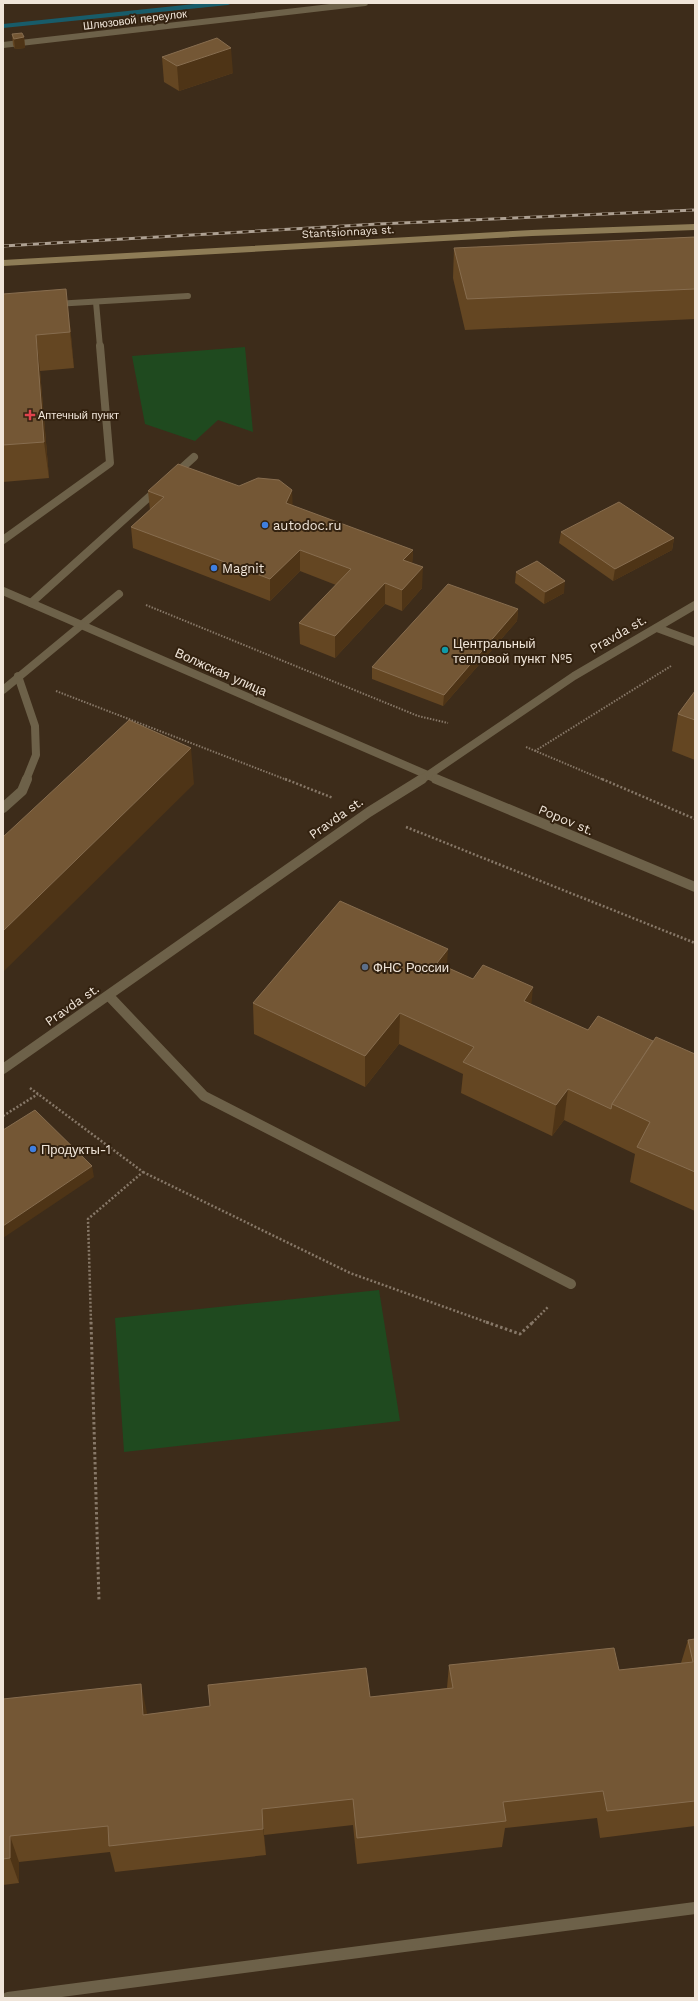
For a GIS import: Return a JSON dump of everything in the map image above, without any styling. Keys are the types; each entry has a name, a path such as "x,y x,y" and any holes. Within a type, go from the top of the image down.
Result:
{"main road":[{"name":"Stantsionnaya st.","path":"3,262 532,233 695,227"}],"street":[{"name":"Шлюзовой переулок","path":"3,45 365,3"},
{"path":"50,305 188,296"},
{"path":"3,540 110,463 96,302"},
{"path":"31,603 194,457"},
{"name":"Волжская улица","path":"3,591 428,776"},
{"path":"3,690 18,676 83,626 119,594"},
{"name":"Pravda st.","path":"3,1069 109,996 368,812 428,776 574,676 695,605"},
{"path":"656,628 695,642"},
{"path":"3,808 22,791 36,755 35,726 18,676"},
{"name":"Popov st.","path":"428,776 695,887"},
{"path":"109,996 204,1096 571,1284"},
{"path":"8,1998 695,1908"}],"path":[{"path":"119,594 418,716 491,734 535,751 695,819"},
{"path":"535,751 675,663"},
{"path":"18,676 368,812 695,943"},
{"path":"3,1069 143,1172 350,1273 520,1334 571,1284"},
{"path":"3,1116 38,1094"},
{"path":"99,1600 88,1219 143,1172"}],"green space":[{"path":"245,347 253,432 218,420 195,441 145,424 132,356"},
{"path":"379,1290 400,1421 124,1452 115,1318"}],"building":[{"path":"22,33 24,37 14,39 12,34"},
{"path":"217,38 231,48 177,66 162,57"},
{"path":"695,237 695,289 467,299 454,248"},
{"path":"66,289 70,332 36,335 44,442 3,445 3,294"},
{"path":"178,464 239,486 258,478 279,480 292,490 286,503 413,550 403,560 423,567 402,590 385,583 335,636 299,623 351,569 300,550 270,579 131,527 164,497 148,491"},
{"path":"619,502 674,538 615,569 561,532"},
{"path":"537,561 565,581 545,592 516,572"},
{"name":"Центральный тепловой пункт №5","path":"448,584 518,609 444,695 372,667"},
{"path":"695,691 695,720 678,714"},
{"path":"129,720 191,748 3,931 3,837"},
{"path":"340,901 448,949 437,963 473,979 483,965 533,987 524,1001 588,1030 598,1016 653,1041 612,1104 611,1109 568,1089 556,1105 463,1062 474,1047 400,1013 365,1056 253,1003"},
{"path":"656,1037 695,1054 695,1172 637,1147 650,1122 612,1104"},
{"path":"35,1110 92,1166 3,1226 3,1130"},
{"path":"695,1639 695,1801 607,1811 603,1791 503,1802 506,1821 357,1838 353,1799 262,1809 263,1829 109,1846 108,1826 10,1836 10,1858 3,1859 3,1699 141,1684 143,1715 210,1706 208,1685 366,1668 370,1697 453,1688 449,1665 614,1648 619,1670 693,1662 688,1640"}],"waterway":[{"path":"3,26 228,3"}],"railway":[{"path":"3,246 378,224 695,210"}],"place":[{"name":"Аптечный пункт","path":"30,415"},
{"name":"autodoc.ru","path":"265,525"},
{"name":"Magnit","path":"214,568"},
{"name":"Центральный тепловой пункт №5","path":"445,650"},
{"name":"ФНС России","path":"365,967"},
{"name":"Продукты-1","path":"33,1149"}]}
